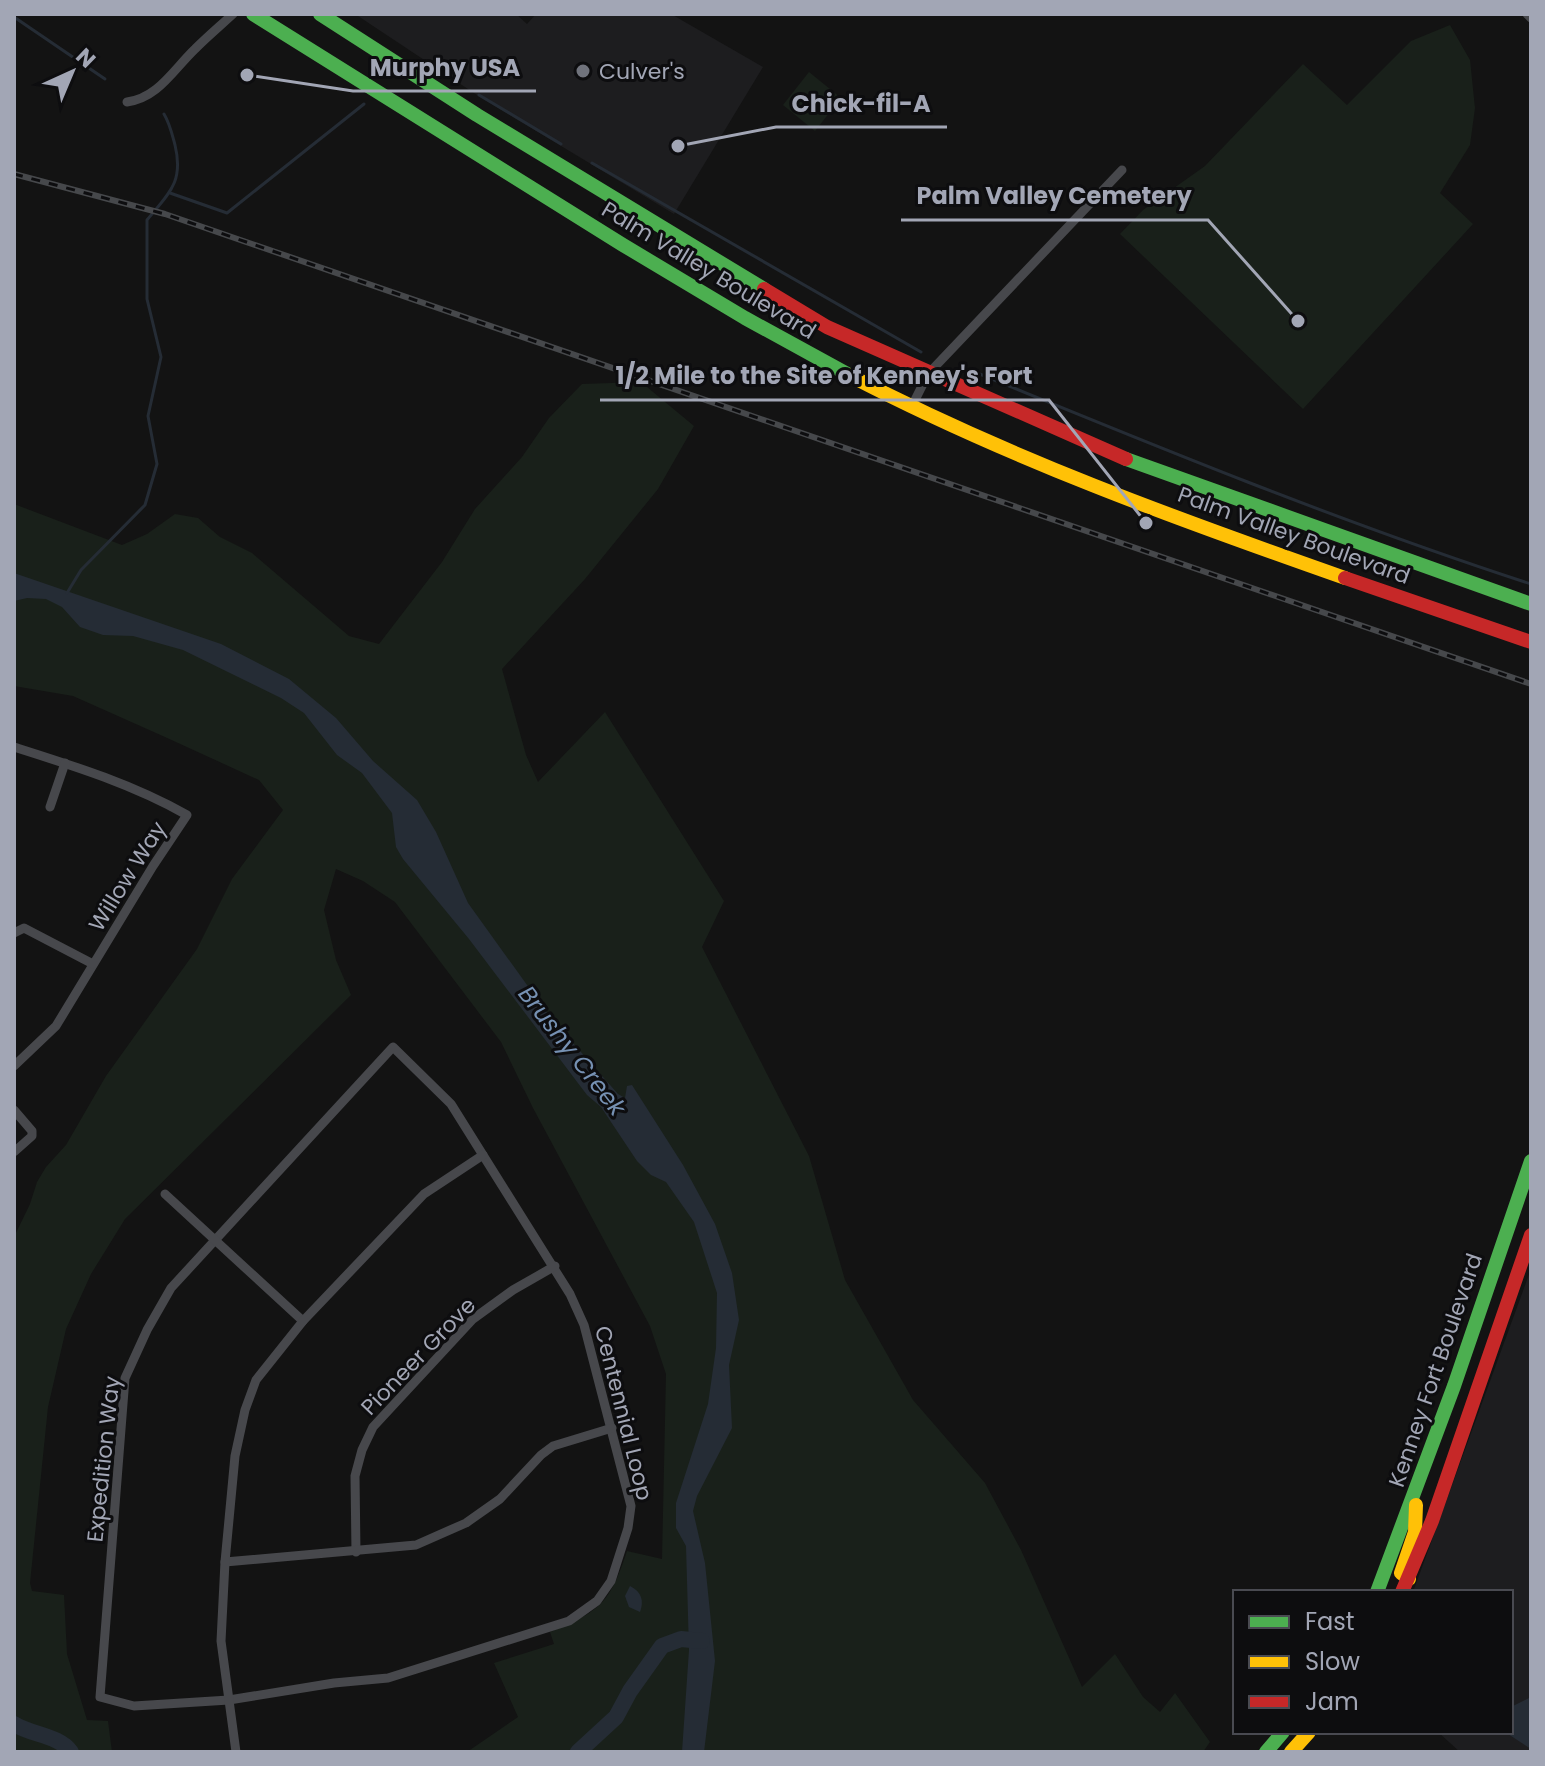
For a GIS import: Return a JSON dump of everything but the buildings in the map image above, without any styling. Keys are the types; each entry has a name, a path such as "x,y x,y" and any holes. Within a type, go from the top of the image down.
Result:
{"main road":[{"name":"Palm Valley Boulevard","path":"253,14 436,131 677,278 821,361 912,406 1122,497 1531,642"},
{"name":"Palm Valley Boulevard","path":"320,14 468,109 827,327 1047,427 1160,472 1531,604"},
{"name":"Kenney Fort Boulevard","path":"1378,1590 1416,1493 1531,1161"},
{"name":"Kenney Fort Boulevard","path":"1406,1586 1531,1235"},
{"path":"1406,1586 1402,1567 1415,1532 1416,1493"},
{"path":"1266,1752 1281,1734"},
{"path":"1291,1752 1307,1734"}],"street":[{"path":"127,102 141,100 156,91 233,14"},
{"path":"912,406 928,374 1122,170"},
{"name":"Willow Way","path":"14,747 114,779 154,796 187,815 56,1026 14,1066"},
{"path":"50,807 65,763"},
{"path":"14,933 24,928 93,964"},
{"name":"Centennial Loop","path":"229,1700 334,1683 388,1678 569,1621 597,1601 611,1581 628,1528 630,1496 584,1325 555,1266 451,1104 393,1047"},
{"name":"Expedition Way","path":"229,1700 134,1706 100,1697 125,1378 171,1288 393,1047"},
{"path":"14,1110 32,1131 32,1136 14,1152"},
{"path":"236,1752 221,1641 225,1562 235,1456 245,1410 256,1380 303,1321 424,1194 483,1155"},
{"path":"165,1194 303,1321"},
{"name":"Pioneer Grove","path":"356,1552 355,1476 373,1427 473,1319 513,1290 555,1266"},
{"path":"225,1562 416,1545 466,1523 500,1499 553,1446 612,1428"}],"shaded area":[{"path":"355,14 516,14 527,24 536,14 671,14 763,67 674,214 480,97"},
{"path":"1450,25 1470,60 1475,108 1470,145 1440,193 1473,224 1303,409 1120,234 1143,210 1205,166 1303,64 1347,105 1411,41"},
{"path":"809,72 841,98 815,131 783,105"},
{"path":"641,382 694,426 658,489 585,579 502,669 526,755 538,782 605,712 724,901 702,947 809,1156 845,1280 913,1400 985,1483 1021,1550 1082,1687 1115,1654 1143,1697 1160,1712 1175,1693 1210,1742 1203,1752 467,1752 518,1717 494,1663 554,1644 550,1632 592,1611 609,1594 627,1551 662,1559 666,1374 650,1326 501,1042 395,902 363,881 336,869 324,910 336,960 351,995 125,1219 91,1274 66,1329 48,1407 30,1583 32,1591 64,1595 67,1654 87,1720 108,1721 112,1752 14,1752 14,1237 46,1167 66,1145 106,1076 197,949 232,879 283,810 259,780 73,696 14,686 14,504 122,545 147,534 175,514 198,518 220,537 252,553 349,636 379,644 442,562 475,509 522,457 549,418 582,384"},
{"path":"1531,1269 1531,1752 1460,1752 1440,1734 1513,1734 1513,1590 1414,1590"}],"water":[{"name":"Brushy Creek","path":"14,573 221,644 289,679 336,718 373,761 417,800 436,832 468,903 550,1017 618,1094 625,1098 627,1086 632,1085 683,1165 715,1224 732,1273 739,1320 729,1365 732,1428 697,1496 693,1511 705,1563 715,1661 704,1752 682,1752 689,1650 686,1546 676,1528 676,1503 708,1404 716,1348 717,1293 694,1222 666,1182 651,1175 637,1161 601,1107 587,1095 469,939 403,859 396,847 392,813 362,773 337,755 304,713 281,698 183,650 133,636 103,635 80,627 62,607 46,599 14,601"},
{"path":"630,1586 641,1597 640,1612 629,1607 625,1596"},
{"path":"1531,1697 1531,1749 1508,1734 1513,1734 1513,1706"}],"waterway":[{"path":"14,17 105,79"},
{"path":"479,95 561,144"},
{"path":"170,193 227,213 364,104"},
{"path":"67,593 81,570 145,505 157,464 148,416 161,357 147,299 147,220 173,186 178,169 175,145 164,114"},
{"path":"592,163 921,352"},
{"path":"970,370 1318,509 1531,584"},
{"path":"578,1752 616,1717 662,1646 681,1639 702,1641"},
{"path":"14,1724 59,1742 71,1752"}],"railway":[{"path":"14,174 165,214 1531,684"}],"traffic: fast":[{"path":"253,14 623,245 745,318 849,375"},
{"path":"320,14 477,115 764,289"},
{"path":"1126,459 1531,604"},
{"path":"1378,1590 1454,1386 1531,1161"},
{"path":"1266,1752 1281,1734"}],"traffic: slow":[{"path":"849,375 970,433 1094,486 1345,578"},
{"path":"1409,1579 1401,1573 1415,1532 1416,1505"},
{"path":"1291,1752 1307,1734"}],"traffic: jam":[{"path":"764,289 827,327 1126,459"},
{"path":"1345,578 1531,642"},
{"path":"1403,1590 1432,1521 1531,1235"}],"place":[{"name":"Culver's","path":"583,71"},
{"name":"Murphy USA","path":"247,75"},
{"name":"Chick-fil-A","path":"678,146"},
{"name":"Palm Valley Cemetery","path":"1298,321"},
{"name":"1/2 Mile to the Site of Kenney's Fort","path":"1146,523"}]}
